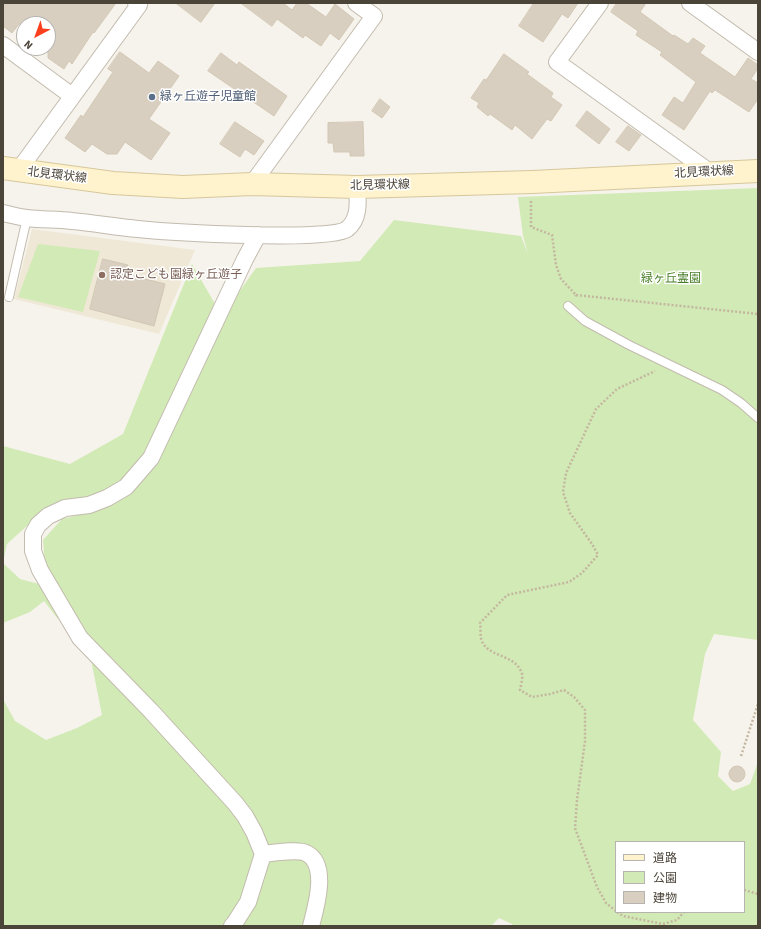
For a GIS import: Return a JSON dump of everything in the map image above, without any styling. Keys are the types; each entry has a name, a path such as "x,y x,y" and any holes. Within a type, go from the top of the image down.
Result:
{"main road":[{"name":"北見環状線","path":"11,170 113,183 160,186 183,187 252,184 357,187 532,182 756,168"}],"street":[{"path":"11,170 72,96 138,5 136,3"},
{"path":"252,184 374,16 356,3"},
{"path":"600,3 557,62 711,172"},
{"path":"690,3 758,52"},
{"path":"3,45 72,96"},
{"path":"3,213 27,218 70,220 140,229 258,235 309,235 346,230 352,224 357,214 357,187"},
{"path":"232,926 248,902 263,854 251,826 235,803 152,711 80,638 40,570 33,552 33,534 38,525 48,516 65,508 89,505 126,487 151,458 245,259 258,235"},
{"path":"263,854 299,851 306,853 314,860 318,867 319,882 318,896 311,926"}],"lane":[{"path":"9,297 27,218"},
{"path":"568,306 584,321 668,365 722,390 741,403 758,418"}],"path":[{"path":"531,198 531,227 552,235 556,265 561,278 576,295 758,314"},
{"path":"568,306 576,295"},
{"path":"615,910 606,903 597,887 586,853 575,828 577,800 585,741 585,710 574,697 564,690 532,697 520,690 523,675 516,664 504,656 489,651 481,640 480,622 507,595 569,582 582,573 598,555 570,512 563,492 566,473 596,409 617,389 668,365"},
{"path":"741,756 758,704"},
{"path":"745,890 758,894"},
{"path":"619,913 623,916 663,924 677,920 683,913"}],"shaded area":[{"name":"認定こども園緑ヶ丘遊子","path":"32,229 195,250 159,334 14,299"}],"green space":[{"name":"緑ヶ丘霊園","path":"758,188 758,640 714,634 705,654 693,720 721,752 718,776 733,791 750,784 758,762 758,926 513,926 512,924 499,918 491,926 3,926 3,699 15,721 46,740 77,728 102,715 86,635 58,619 44,601 30,612 3,623 3,563 20,579 39,584 45,566 43,540 62,519 90,512 38,516 7,544 3,562 3,446 70,464 123,434 192,264 222,316 256,268 360,261 394,220 521,236 528,254 523,236 518,197"},
{"path":"38,244 100,251 83,312 18,297"}],"building":[{"path":"3,3 116,3 94,33 93,32 72,64 69,61 64,69 48,58 48,56 56,56 56,16 16,16 16,28 12,33 3,26"},
{"path":"176,3 215,3 201,22"},
{"path":"241,3 283,3 292,10 297,3 306,3 326,17 335,4 354,19 339,40 330,33 321,46 305,35 303,38 277,19 272,26"},
{"path":"534,3 578,3 568,18 562,14 543,42 519,26"},
{"path":"617,3 646,3 640,12 673,36 674,35 688,44 693,38 705,46 700,53 735,77 748,58 758,65 758,68 751,79 758,83 758,99 749,112 715,90 712,93 710,91 684,130 662,115 674,97 683,103 696,82 660,55 662,52 636,35 638,31 611,12"},
{"path":"120,52 149,73 158,61 179,76 149,119 170,133 151,160 125,142 117,154 107,154 92,144 85,152 65,138 81,115 83,117 113,72 108,69"},
{"path":"221,53 237,65 239,62 287,96 274,116 208,71"},
{"path":"504,54 529,72 527,74 553,93 551,97 562,105 551,121 547,119 532,139 515,125 512,130 490,114 488,116 477,107 479,103 471,98 484,79 486,80"},
{"path":"380,99 390,107 382,118 372,111"},
{"path":"587,111 610,129 599,144 576,126"},
{"path":"235,122 264,141 254,155 245,149 240,157 220,144"},
{"path":"363,122 364,156 350,156 350,152 334,152 333,143 328,143 328,123"},
{"path":"628,126 641,135 629,151 616,142"},
{"path":"103,259 128,265 126,274 165,284 154,326 90,309"},
{"path":"737,766 743,768 745,774 743,780 737,782 731,780 729,774 731,768"}],"place":[{"name":"緑ヶ丘遊子児童館","path":"152,97"},
{"name":"認定こども園緑ヶ丘遊子","path":"102,275"}]}
